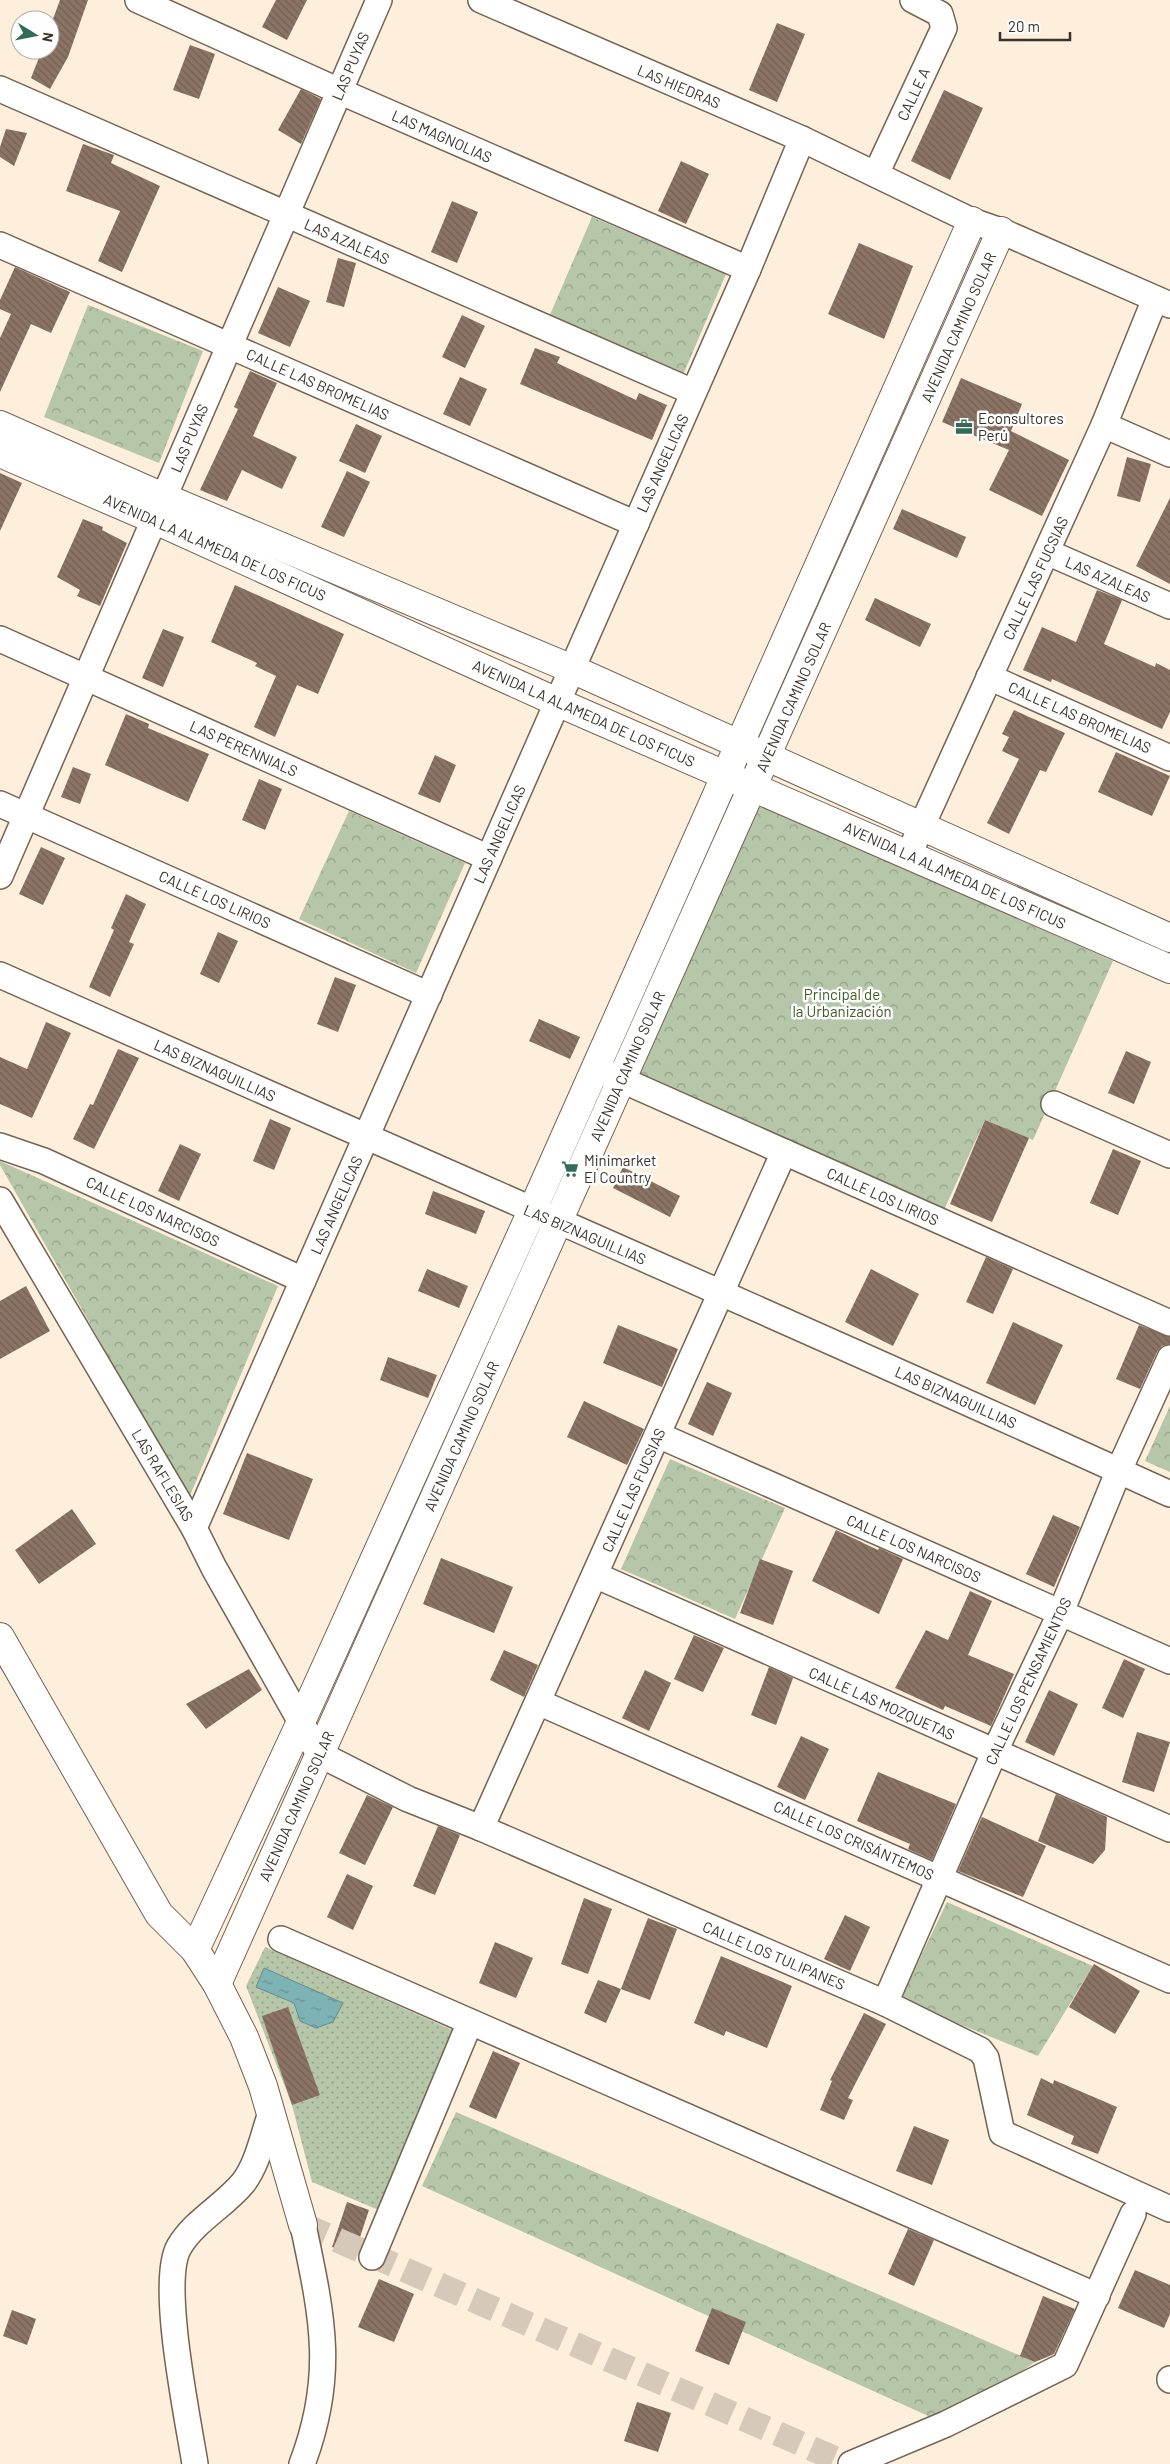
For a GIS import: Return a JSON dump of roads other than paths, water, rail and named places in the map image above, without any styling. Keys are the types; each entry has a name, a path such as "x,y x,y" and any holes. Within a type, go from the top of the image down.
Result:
{"street":[{"name":"LAS MAGNOLIAS","path":"138,0 340,91 748,269"},
{"name":"LAS PUYAS","path":"0,876 379,0"},
{"name":"LAS HIEDRAS","path":"481,0 802,139 972,221 1001,231 1163,302"},
{"name":"CALLE A","path":"876,174 944,28 940,14 913,0"},
{"name":"LAS AZALEAS","path":"0,89 693,392"},
{"name":"LAS ANGELICAS","path":"194,1528 748,269 802,139"},
{"name":"AVENIDA CAMINO SOLAR","path":"194,1950 300,1724 532,1211 972,221"},
{"name":"AVENIDA CAMINO SOLAR","path":"217,1984 556,1222 1001,231"},
{"name":"CALLE LAS BROMELIAS","path":"0,245 636,524"},
{"name":"CALLE LAS FUCSIAS","path":"909,854 1104,425 1163,302"},
{"name":"AVENIDA LA ALAMEDA DE LOS FICUS","path":"0,425 158,508 557,702 1170,969"},
{"path":"1104,425 1170,454"},
{"name":"AVENIDA LA ALAMEDA DE LOS FICUS","path":"0,453 158,508 572,670 1170,938"},
{"name":"LAS AZALEAS","path":"1047,552 1170,606"},
{"name":"LAS PERENNIALS","path":"0,639 488,858"},
{"name":"CALLE LAS BROMELIAS","path":"989,677 1170,758"},
{"name":"CALLE LOS LIRIOS","path":"0,804 429,995"},
{"name":"LAS BIZNAGUILLIAS","path":"0,975 556,1222 721,1293 1170,1494"},
{"name":"CALLE LOS LIRIOS","path":"595,1068 1170,1323"},
{"path":"1054,1104 1170,1155"},
{"name":"CALLE LOS NARCISOS","path":"0,1146 44,1161 303,1280"},
{"name":"CALLE LAS FUCSIAS","path":"481,1828 784,1152"},
{"name":"LAS RAFLESIAS","path":"0,1200 194,1528 300,1724 320,1754"},
{"name":"CALLE LOS PENSAMIENTOS","path":"885,2003 994,1753 1061,1612 1119,1470 1170,1358"},
{"name":"CALLE LOS NARCISOS","path":"658,1435 1170,1661"},
{"name":"CALLE LAS MOZQUETAS","path":"595,1575 994,1753 1170,1829"},
{"path":"0,1637 159,1914 194,1950 217,1984 244,2037 263,2086 302,2225 319,2300 324,2363 321,2402 302,2464"},
{"name":"CALLE LOS CRISÁNTEMOS","path":"538,1702 1170,1980"},
{"name":"CALLE LOS TULIPANES","path":"320,1754 408,1799 481,1828 885,2003 980,2050 986,2058 1002,2133 1170,2209"},
{"path":"281,1939 1097,2296"},
{"path":"372,2257 470,2022"},
{"path":"194,2464 172,2302 172,2267 178,2249 187,2235 243,2182 256,2157 270,2112"},
{"path":"851,2464 946,2424 1065,2365 1133,2214"}],"water":[{"path":"264,1968 343,2003 333,2022 316,2028 300,2021 294,2003 256,1987"}],"tunnel":[{"path":"303,2225 847,2464"}],"place":[{"name":"Econsultores Perú","path":"964,427"},
{"name":"Minimarket El Country","path":"570,1169"}],"park label":[{"name":"Principal de la Urbanización","path":"842,1002"}]}
